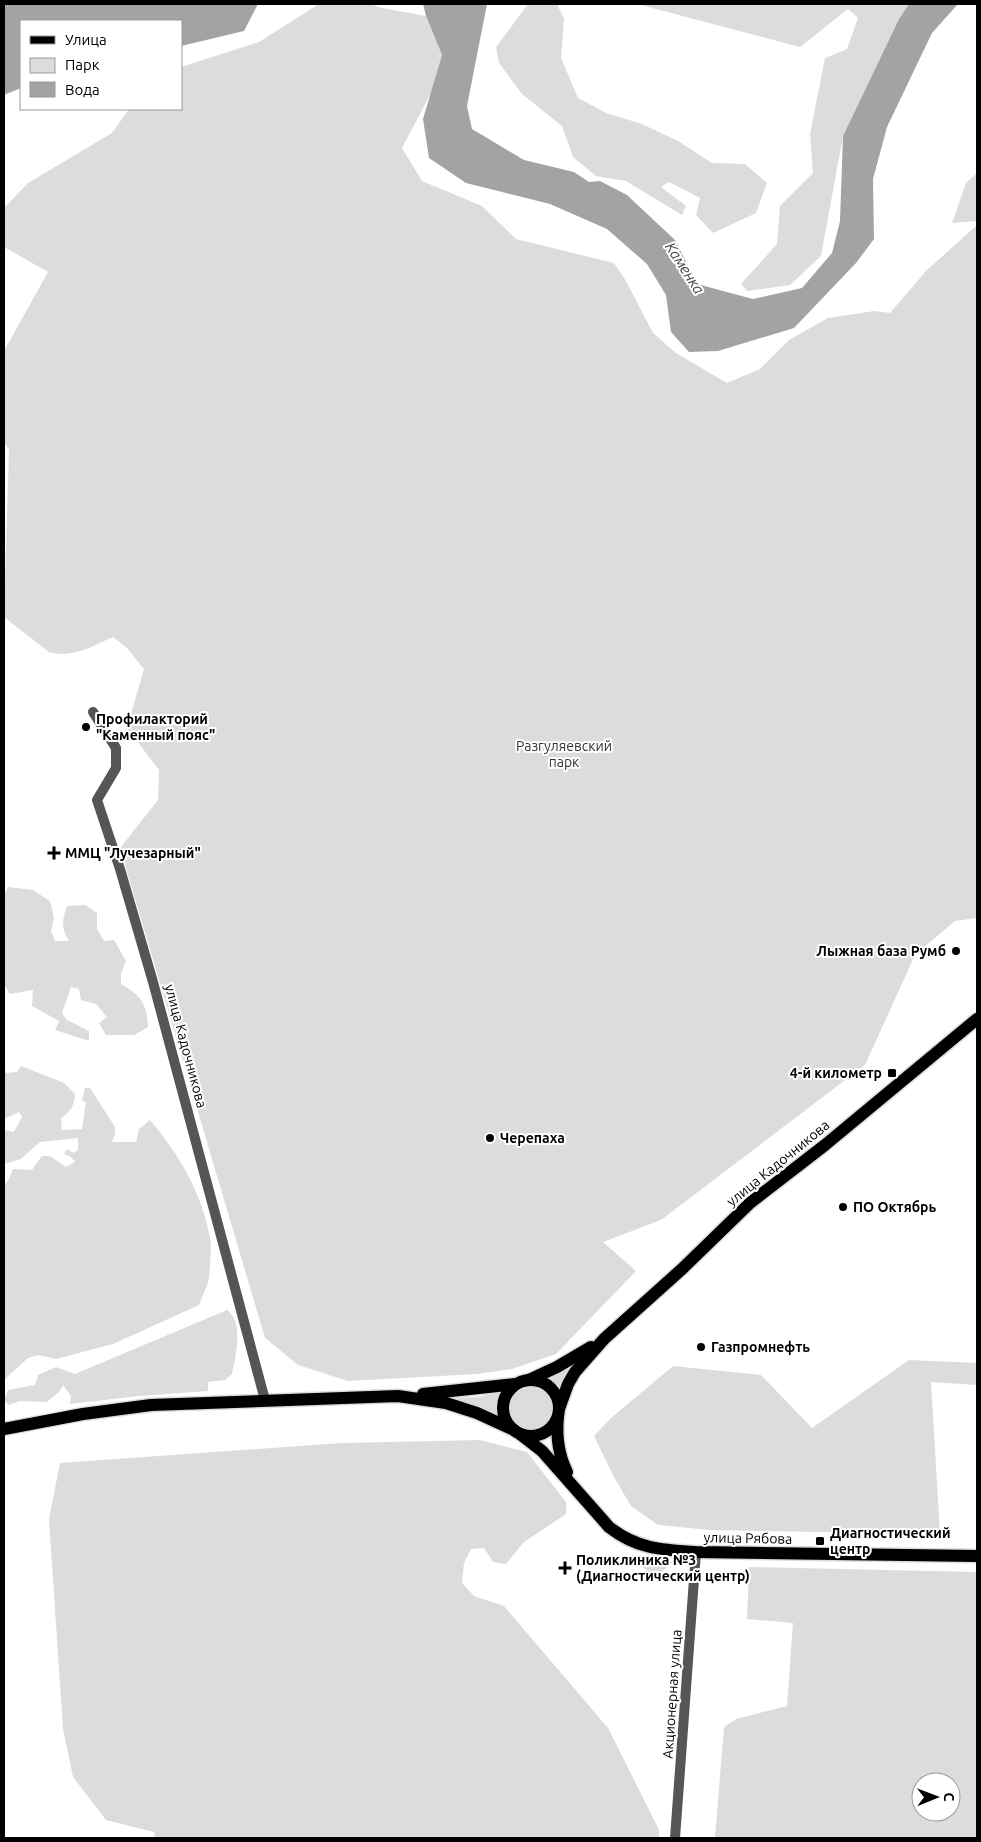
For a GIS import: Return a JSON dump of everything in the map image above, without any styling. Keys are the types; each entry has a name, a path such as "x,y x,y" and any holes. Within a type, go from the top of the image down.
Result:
{"main road":[{"name":"улица Кадочникова","path":"604,1339 682,1269 750,1203 825,1145 977,1018"},
{"path":"4,1429 83,1414 129,1408 186,1403 398,1396 462,1391 516,1384 529,1380 575,1357 604,1339"},
{"path":"516,1384 507,1394 503,1406 506,1420 517,1432 533,1436 546,1432 555,1422 568,1384 575,1372 604,1339"},
{"path":"529,1380 548,1385 556,1396 559,1453 574,1486"},
{"path":"398,1396 446,1402 477,1413 517,1432 536,1445 574,1486"},
{"name":"улица Рябова","path":"574,1486 609,1527 626,1539 651,1548 696,1552 977,1556"}],"street":[{"name":"улица Кадочникова","path":"93,712 116,748 116,768 97,800 120,869 153,982 265,1400"},
{"name":"Акционерная улица","path":"675,1838 696,1552"}],"green space":[{"name":"Разгуляевский парк","path":"319,4 370,4 426,16 442,55 432,91 402,148 422,181 482,206 516,239 614,263 626,281 653,333 676,353 727,383 760,369 789,340 828,318 874,311 890,313 926,271 977,225 977,918 955,921 915,955 865,1065 661,1220 603,1242 636,1271 556,1354 512,1369 477,1374 348,1381 298,1365 265,1338 120,848 158,800 159,770 127,728 144,669 126,647 113,637 82,651 57,654 49,652 4,617 9,449 4,443 4,351 48,272 4,247 4,208 28,183 112,133 128,110 182,110 182,67 259,42"},
{"path":"528,4 557,4 564,19 561,58 578,98 606,113 642,124 678,141 712,163 745,164 767,183 756,213 713,233 696,215 700,198 669,182 661,187 686,206 682,215 626,181 596,176 573,157 562,126 522,94 499,63 496,47"},
{"path":"637,4 909,4 899,19 843,136 821,256 790,285 747,291 741,284 777,244 780,206 813,173 810,134 825,58 847,49 858,18 848,9 800,47"},
{"path":"977,173 977,221 952,223 966,183"},
{"path":"8,887 33,890 50,901 54,918 51,931 55,941 69,941 63,924 67,906 85,905 97,913 97,929 104,941 114,940 126,961 121,973 121,984 134,992 142,1001 148,1027 134,1035 106,1035 99,1023 107,1017 96,1004 81,1000 79,989 71,987 62,1013 67,1020 89,1031 89,1041 55,1030 59,1021 32,1006 33,990 10,994 4,984 4,895"},
{"path":"21,1066 64,1083 75,1094 71,1108 61,1118 62,1130 82,1129 86,1102 82,1101 85,1088 90,1088 115,1127 112,1142 136,1142 139,1129 150,1120 180,1160 195,1190 206,1221 211,1243 211,1258 208,1280 199,1305 113,1344 56,1359 38,1355 28,1358 4,1380 4,1185 8,1181 13,1169 32,1170 42,1156 50,1156 66,1167 75,1162 71,1157 64,1154 67,1149 74,1153 78,1150 78,1138 40,1142 21,1159 4,1164 4,1130 14,1132 22,1117 19,1112 4,1119 4,1067 6,1073 17,1072"},
{"path":"227,1310 236,1323 237,1331 237,1349 232,1374 225,1380 208,1382 208,1391 70,1404 71,1396 63,1385 59,1392 47,1402 20,1401 8,1405 4,1400 8,1390 35,1385 38,1375 56,1367 75,1374"},
{"path":"909,1360 977,1363 977,1385 931,1382 940,1534 710,1530 658,1525 631,1506 594,1436 611,1418 673,1366 761,1375 812,1428"},
{"path":"572,1367 566,1374 560,1388 549,1378"},
{"path":"527,1385 535,1385 547,1391 553,1407 547,1423 535,1429 527,1429 515,1423 509,1411 509,1403 515,1391"},
{"path":"502,1392 497,1402 498,1415 453,1398 477,1397"},
{"path":"480,1440 527,1452 566,1502 566,1514 524,1542 506,1564 493,1562 484,1548 471,1549 464,1563 462,1583 474,1596 504,1606 608,1728 659,1830 659,1838 155,1838 154,1832 106,1820 73,1777 63,1729 49,1519 60,1463 342,1443"},
{"path":"627,1555 673,1562 658,1575 654,1576"},
{"path":"749,1567 977,1572 977,1838 715,1838 724,1727 736,1719 787,1706 793,1623 747,1619"}],"water":[{"path":"4,4 258,4 244,31 182,46 182,20 20,20 20,88 4,95"},
{"name":"Каменка","path":"423,4 487,4 467,106 472,129 524,160 574,172 589,182 600,181 627,195 675,240 697,284 753,299 802,288 832,253 840,221 843,136 899,19 909,4 958,4 932,33 887,127 873,179 874,239 856,263 794,328 718,351 689,352 671,332 666,295 647,264 607,229 550,204 466,183 429,158 423,119 442,55"}],"place":[{"name":"Профилакторий \"Каменный пояс\"","path":"86,727"},
{"name":"ММЦ \"Лучезарный\"","path":"54,853"},
{"name":"Лыжная база Румб","path":"956,951"},
{"name":"4-й километр","path":"892,1073"},
{"name":"Черепаха","path":"490,1138"},
{"name":"ПО Октябрь","path":"843,1207"},
{"name":"Газпромнефть","path":"701,1347"},
{"name":"Диагностический центр","path":"820,1541"},
{"name":"Поликлиника №3 (Диагностический центр)","path":"565,1568"}]}
